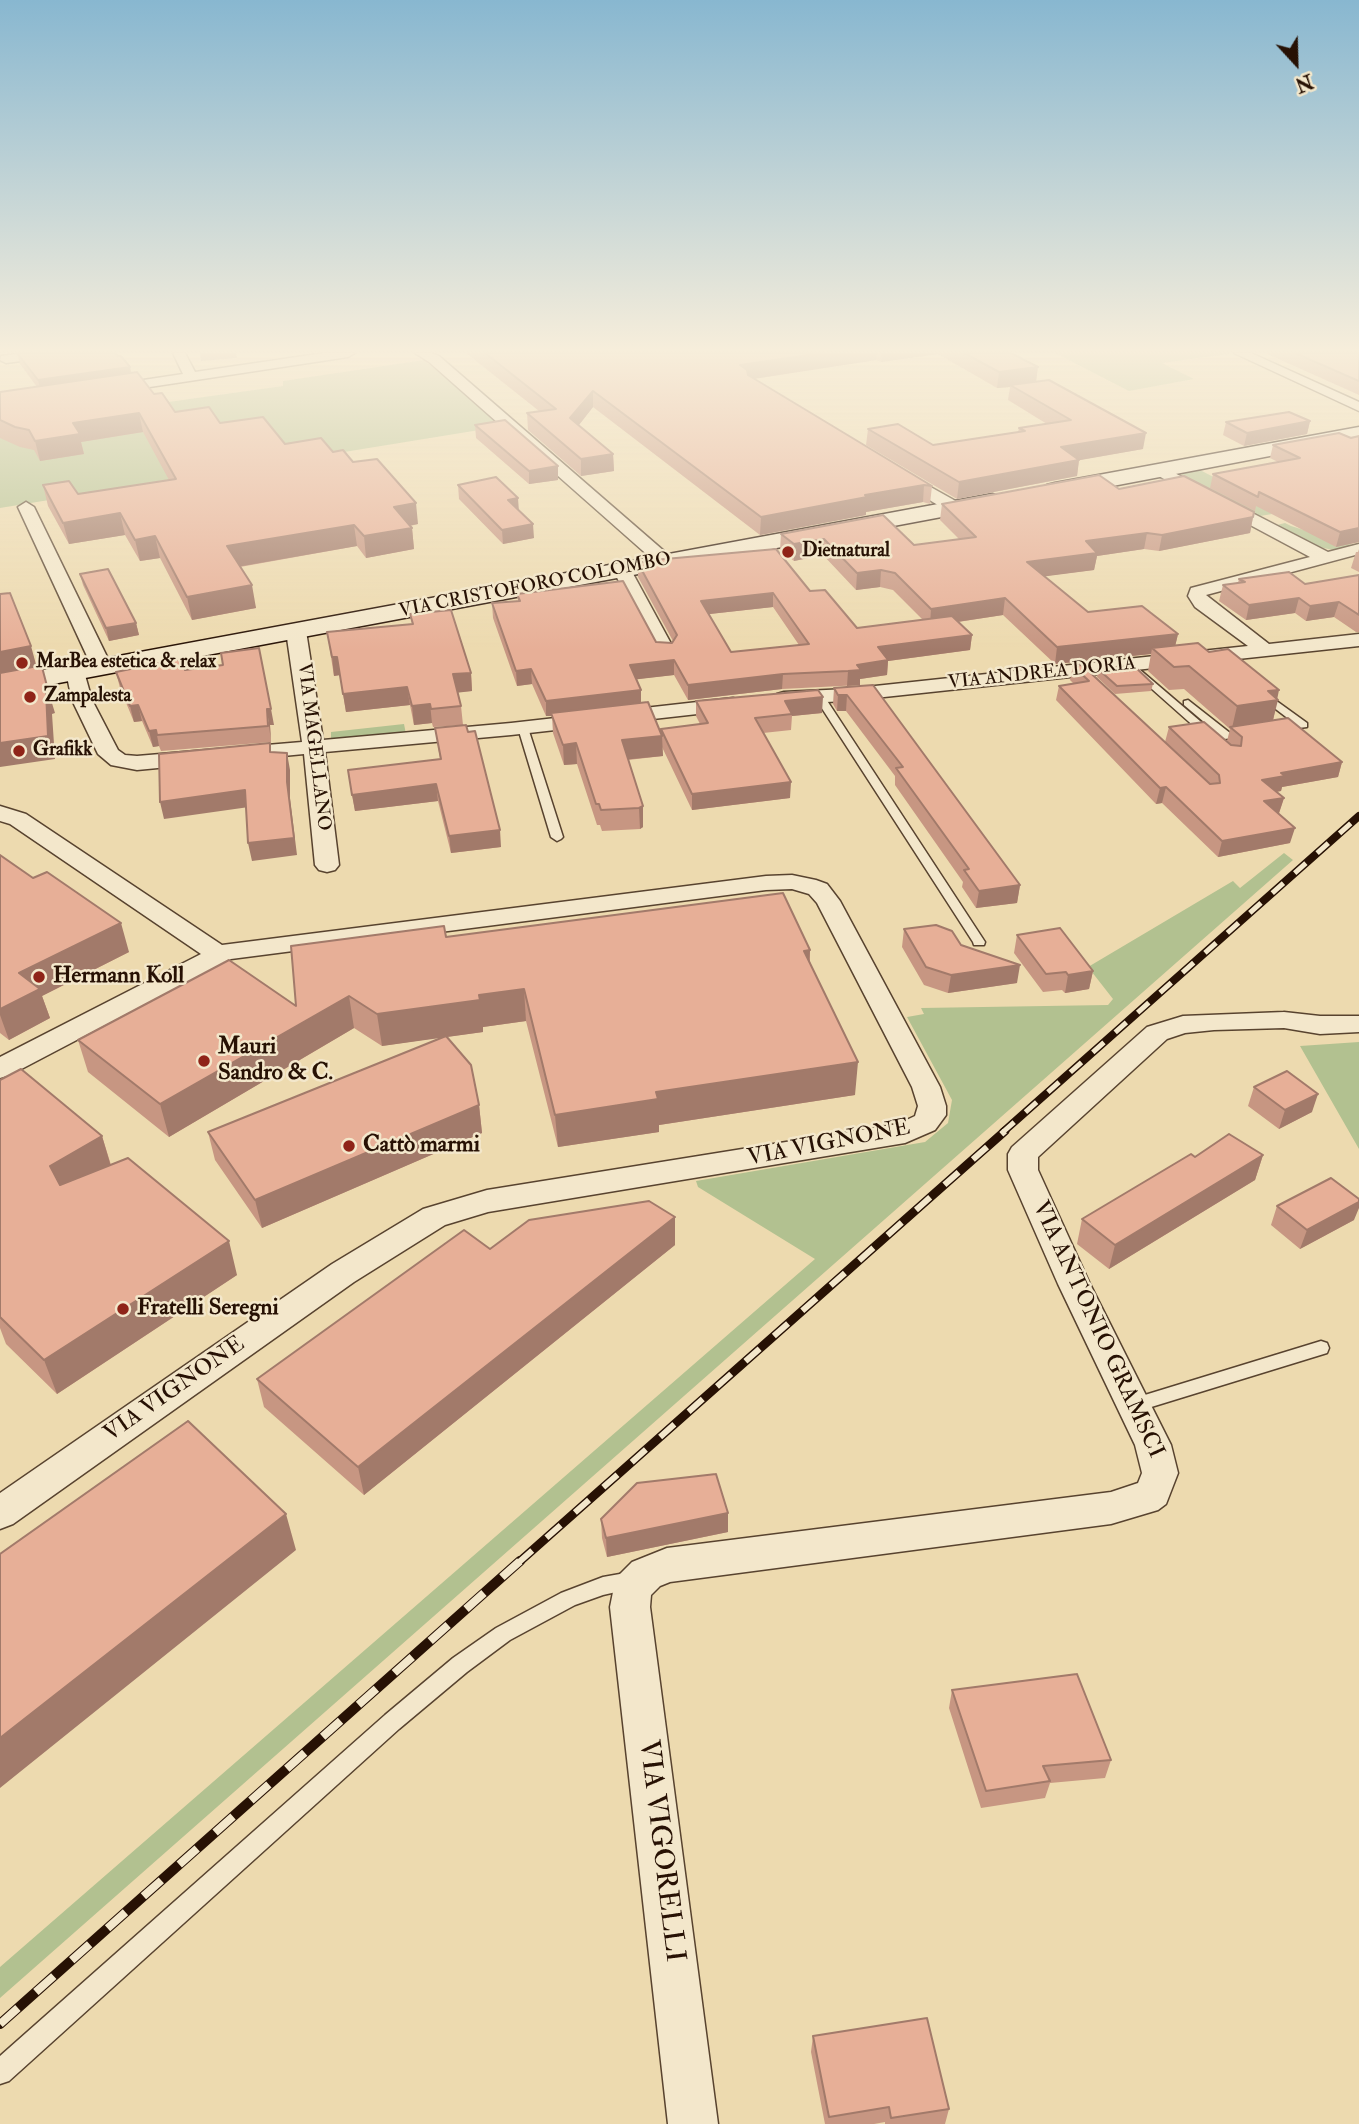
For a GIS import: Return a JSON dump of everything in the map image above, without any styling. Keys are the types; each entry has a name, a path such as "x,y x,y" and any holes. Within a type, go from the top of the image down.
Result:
{"street":[{"path":"542,452 666,562"},
{"name":"VIA CRISTOFORO COLOMBO","path":"0,686 1256,452"},
{"path":"884,465 955,508"},
{"path":"1159,470 1326,558"},
{"path":"26,507 102,667"},
{"path":"1265,650 1202,603 1196,596 1198,593 1359,549"},
{"path":"622,570 665,652"},
{"name":"VIA MAGELLANO","path":"296,631 314,748 327,864"},
{"name":"VIA ANDREA DORIA","path":"76,672 82,700 109,754 119,760 138,764 523,728 757,701 1085,674 1130,664 1218,659 1265,650 1359,640"},
{"path":"0,813 18,819 219,955"},
{"name":"VIA VIGNONE","path":"0,1069 225,952 766,883 800,883 818,889 828,901 926,1087 932,1106 931,1115 917,1129 905,1133 487,1201 434,1217 343,1273 0,1513"},
{"name":"VIA ANTONIO GRAMSCI","path":"639,1580 653,1570 681,1562 1082,1512 1145,1499 1159,1485 1160,1473 1153,1446 1073,1284 1023,1170 1023,1154 1157,1033 1183,1025 1214,1022 1284,1020 1320,1026 1359,1024"},
{"name":"VIA VIGORELLI","path":"639,1580 633,1587 630,1606 693,2124"}],"lane":[{"path":"1130,664 1222,747"},
{"path":"1253,687 1303,726 1265,731"},
{"path":"819,696 979,942"},
{"path":"1188,703 1228,737 1253,733"},
{"path":"523,728 557,837"},
{"path":"1135,1405 1321,1348"},
{"path":"0,2072 392,1722 460,1665 503,1634 568,1599 603,1586 639,1580"}],"green space":[{"path":"0,452 343,452 0,508"},
{"path":"1200,470 1229,485 1272,514 1260,516 1181,474"},
{"path":"1285,523 1352,545 1333,550 1319,547 1277,525"},
{"path":"404,724 406,734 339,741 331,738 331,732"},
{"path":"1284,853 1293,860 0,1998 0,1967 815,1259 698,1187 696,1181 925,1142 948,1123 952,1100 907,1017 924,1014 921,1008 1108,1005 1113,999 1088,967 1233,881 1240,888"},
{"path":"1359,1042 1359,1149 1300,1046"}],"building":[{"path":"161,452 345,452 353,462 377,459 416,503 394,507 412,528 364,536 354,525 227,546 252,585 187,597 155,536 135,540 120,513 63,523 43,485 69,481 78,494 176,479"},
{"path":"507,452 542,452 558,466 529,471"},
{"path":"573,452 613,454 581,459"},
{"path":"674,452 876,452 932,486 865,495 867,497 761,517"},
{"path":"908,452 1068,452 1079,460 959,482"},
{"path":"1288,452 1359,452 1359,528 1340,532 1259,492 1258,497 1213,474 1300,458"},
{"path":"1099,475 1119,489 1184,476 1254,512 1253,517 1162,535 1147,533 1086,541 1097,553 1027,562 1088,612 1142,606 1178,634 1057,647 1005,598 931,609 895,573 881,570 857,573 824,539 794,544 781,534 883,515 914,545 976,537 942,504"},
{"path":"496,477 518,498 508,500 533,524 502,530 458,485"},
{"path":"776,549 810,591 825,590 857,628 952,616 972,635 878,647 888,660 857,665 861,670 783,674 688,685 674,660 630,665 641,690 546,701 531,669 516,671 492,603 520,601 517,594 623,581 656,642 672,643 677,635 638,563","holes":["773,593 809,644 731,652 701,601"]},
{"path":"108,569 136,623 106,628 80,574"},
{"path":"1289,572 1305,584 1359,575 1359,615 1339,602 1310,606 1299,598 1249,605 1223,585 1245,582 1239,579"},
{"path":"10,593 31,646 0,652 0,594"},
{"path":"451,610 471,673 453,674 461,706 431,709 430,704 412,706 407,687 343,694 337,657 332,657 327,632 413,624 410,614"},
{"path":"1198,643 1209,652 1228,649 1279,690 1268,691 1278,700 1237,706 1189,666 1174,667 1152,648"},
{"path":"259,648 271,709 267,709 268,726 157,735 156,730 149,731 138,705 130,706 116,672 179,659 185,670 223,665 221,653"},
{"path":"1082,665 1210,784 1220,783 1219,775 1169,727 1204,722 1231,745 1241,746 1242,737 1230,727 1288,718 1342,762 1281,773 1285,776 1262,780 1284,798 1264,801 1295,828 1222,841 1166,787 1160,788 1059,686 1089,681 1073,666"},
{"path":"1133,665 1153,684 1117,686 1098,669"},
{"path":"42,667 48,690 48,736 0,743 0,673"},
{"path":"873,685 1020,885 979,891 964,870 969,869 896,768 903,767 847,695 838,695 834,688"},
{"path":"818,690 823,697 785,701 792,714 755,718 791,782 692,794 661,729 708,723 696,701"},
{"path":"648,702 662,736 622,740 643,806 601,810 599,804 596,804 576,743 563,745 551,713"},
{"path":"466,725 468,732 475,731 500,830 449,836 436,784 352,795 348,770 441,759 435,728"},
{"path":"270,743 270,752 287,753 287,782 294,838 248,843 245,790 160,802 159,754"},
{"path":"0,855 33,878 47,872 121,923 19,973 40,989 0,1009"},
{"path":"783,893 810,950 804,951 858,1062 656,1092 658,1099 555,1115 524,989 479,995 480,1000 377,1014 349,996 160,1104 78,1040 229,960 296,1006 291,946 444,926 446,937"},
{"path":"936,925 952,931 961,945 1020,965 951,975 926,967 904,929"},
{"path":"1060,928 1093,971 1068,975 1066,972 1046,974 1017,935"},
{"name":"Cattò marmi","path":"446,1036 471,1065 479,1105 255,1200 208,1132"},
{"path":"21,1069 102,1136 50,1166 60,1185 128,1158 229,1241 44,1360 0,1317 0,1080"},
{"path":"1287,1071 1318,1094 1285,1110 1254,1087"},
{"path":"1229,1134 1263,1155 1115,1245 1082,1219 1191,1154 1195,1157"},
{"path":"1331,1178 1359,1199 1359,1202 1307,1230 1277,1206"},
{"path":"649,1201 675,1217 358,1467 257,1379 464,1230 490,1249 529,1220"},
{"path":"188,1421 286,1514 0,1738 0,1554"},
{"path":"716,1474 728,1513 606,1538 601,1519 637,1483"},
{"path":"1077,1674 1111,1760 1043,1766 1050,1781 986,1791 952,1690"},
{"path":"927,2018 949,2109 891,2118 889,2107 829,2117 813,2036"}],"railway":[{"path":"1003,1132 1359,816"},
{"path":"518,1563 1005,1131"},
{"path":"0,2024 520,1561"}],"place":[{"name":"Dietnatural","path":"788,552"},
{"name":"MarBea estetica & relax","path":"22,663"},
{"name":"Zampalesta","path":"30,697"},
{"name":"Grafikk","path":"19,751"},
{"name":"Hermann Koll","path":"39,977"},
{"name":"Mauri Sandro & C.","path":"204,1061"},
{"name":"Cattò marmi","path":"349,1146"},
{"name":"Fratelli Seregni","path":"123,1309"}]}
